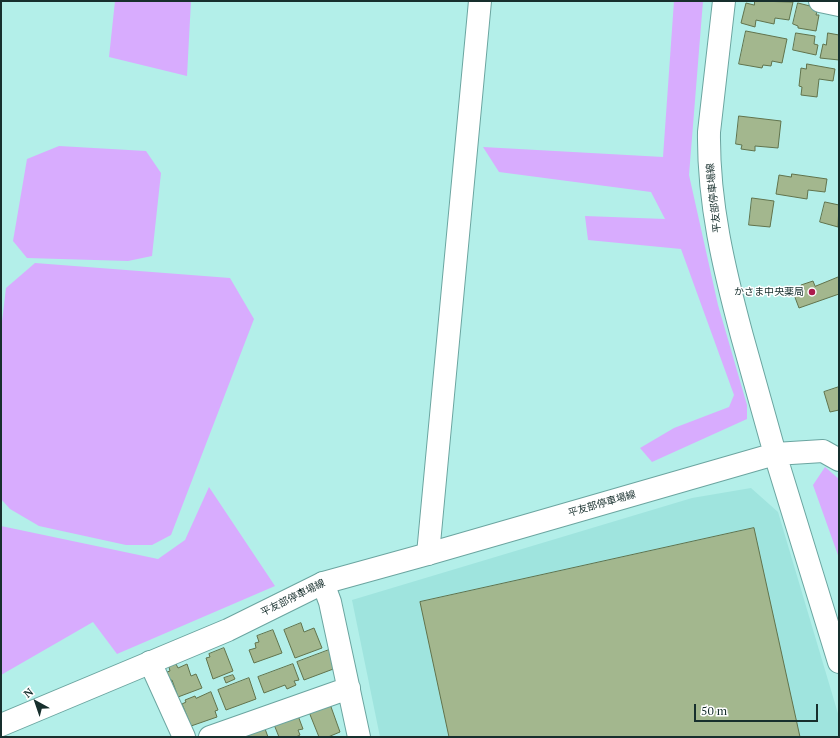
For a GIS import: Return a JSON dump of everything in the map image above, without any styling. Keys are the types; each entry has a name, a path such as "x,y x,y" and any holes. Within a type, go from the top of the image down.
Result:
{"main road":[{"path":"428,554 480,1"},
{"name":"平友部停車場線","path":"1,725 228,630 323,582 428,554 775,454 728,285 713,203 709,132 724,1"},
{"path":"820,1 839,5"},
{"path":"839,460 823,451 775,454 839,662"},
{"path":"323,582 330,602 359,737"},
{"path":"150,662 184,737"},
{"path":"210,737 349,688"},
{"path":"1,730 5,737"}],"shaded area":[{"path":"115,1 191,1 187,76 109,57"},
{"path":"674,1 703,1 689,175 718,305 747,405 747,419 652,462 640,448 674,428 729,407 734,395 681,249 588,240 585,216 665,219 651,192 499,172 483,147 663,157"},
{"path":"59,146 146,151 161,173 152,256 128,261 27,258 13,241 27,159"},
{"path":"35,263 230,278 254,319 171,535 152,545 126,545 39,526 10,509 1,499 1,330 6,288"},
{"path":"825,467 839,479 839,558 813,485"},
{"path":"209,487 275,586 117,654 93,622 1,675 1,526 158,559 185,540"},
{"path":"751,488 778,512 839,717 839,737 380,737 352,600 692,498"}],"building":[{"path":"755,1 793,2 789,20 775,18 774,24 756,20 755,27 741,23 746,3 754,5"},
{"path":"798,3 818,8 816,15 819,15 816,31 798,28 798,26 793,24"},
{"path":"746,31 787,39 782,63 772,61 771,66 763,65 762,68 739,64"},
{"path":"796,33 815,36 814,44 818,45 816,55 793,50"},
{"path":"828,33 839,35 839,60 820,58 823,44 826,45"},
{"path":"807,64 835,69 833,81 819,79 817,97 801,95 802,87 799,86 801,68 806,69"},
{"path":"739,116 781,121 778,148 755,146 755,151 741,149 742,145 736,144"},
{"path":"792,174 827,179 825,192 808,190 807,199 776,194 779,175 791,177"},
{"path":"752,198 774,201 770,227 749,225"},
{"path":"825,202 839,205 838,227 820,222"},
{"path":"839,277 839,294 799,308 793,292 802,289 801,285 813,281 815,286"},
{"path":"839,387 839,410 830,412 824,392"},
{"path":"754,528 800,737 449,737 420,602"},
{"path":"301,623 304,632 314,628 322,648 295,658 284,630"},
{"path":"273,630 282,653 254,663 249,650 256,648 255,643 259,642 257,636"},
{"path":"224,648 233,671 213,679 206,658 210,657 209,654"},
{"path":"329,650 336,668 304,680 297,662"},
{"path":"176,664 178,668 187,664 191,676 196,674 202,688 178,697 172,680 167,682 164,673 170,671 169,667"},
{"path":"293,664 299,680 294,681 296,685 287,689 285,685 264,693 258,677"},
{"path":"233,675 235,679 226,683 224,678"},
{"path":"249,678 256,699 226,710 218,690"},
{"path":"211,692 218,710 215,711 217,717 191,726 182,704 186,702 185,700 195,696 196,698"},
{"path":"330,704 340,732 328,737 319,737 309,712"},
{"path":"297,713 303,729 298,730 300,735 296,737 279,737 273,722"},
{"path":"264,726 268,737 236,737"}],"place":[{"name":"かさま中央薬局","path":"812,292"}]}
